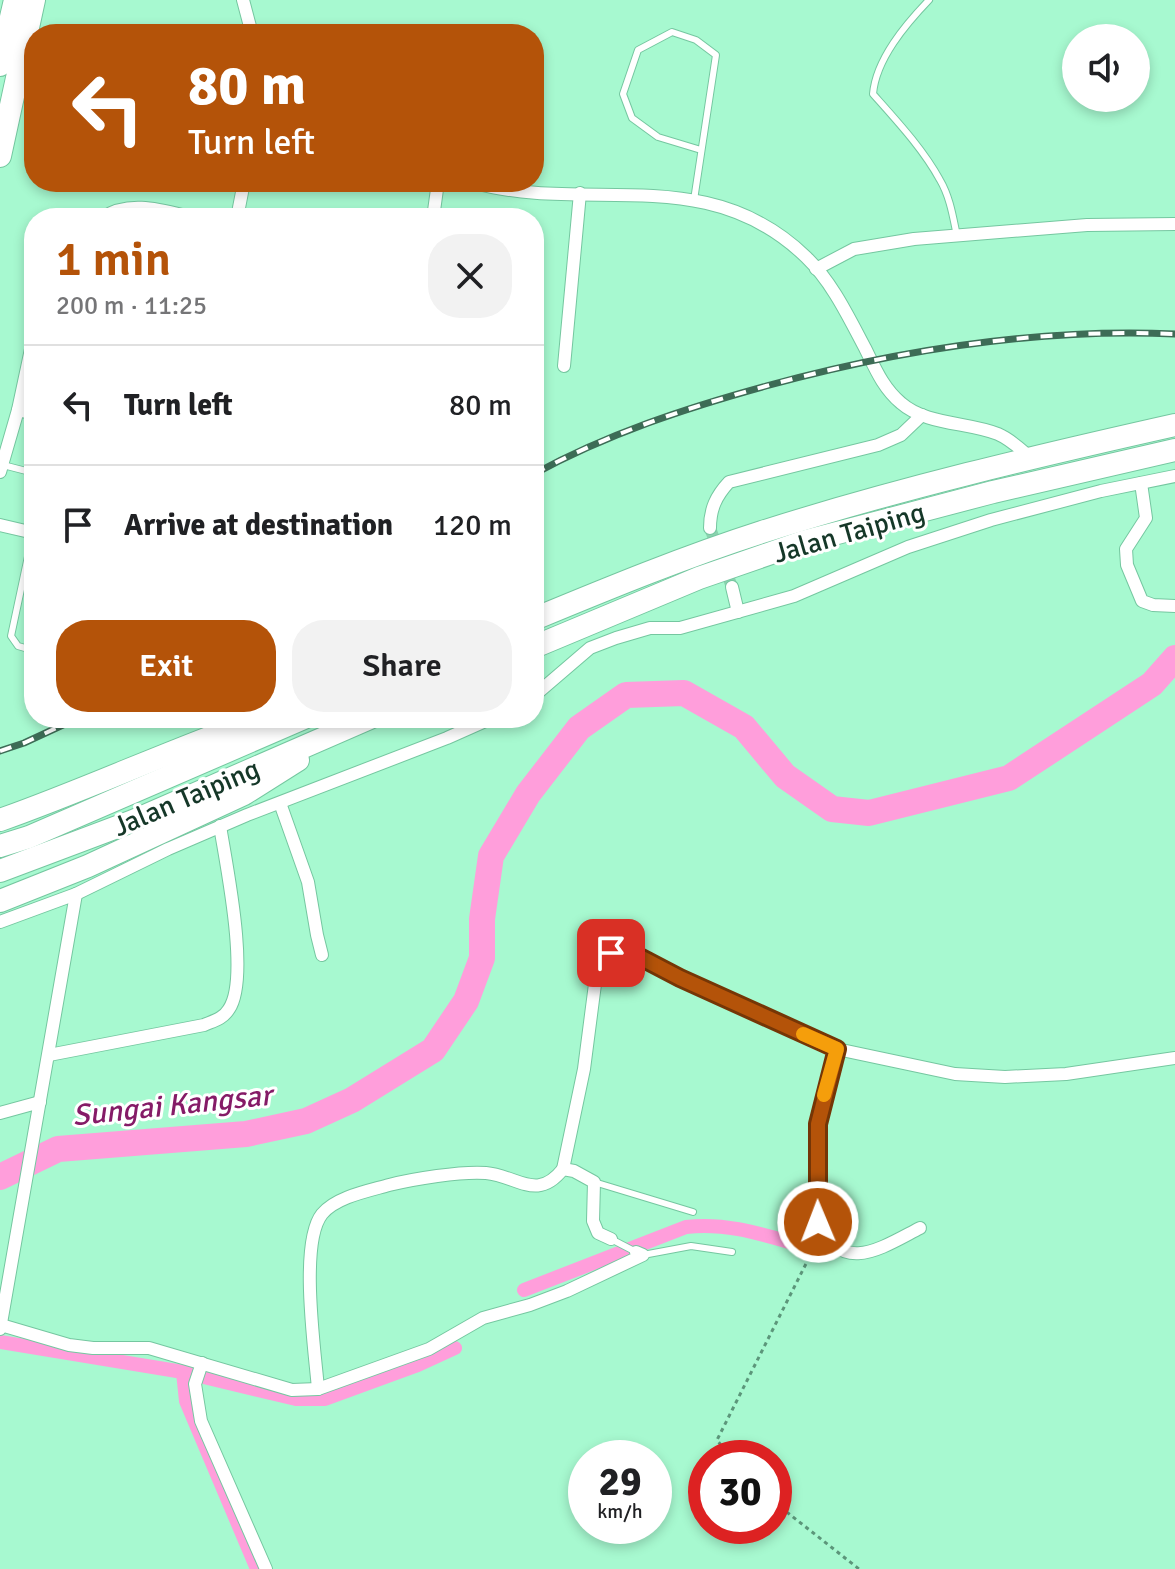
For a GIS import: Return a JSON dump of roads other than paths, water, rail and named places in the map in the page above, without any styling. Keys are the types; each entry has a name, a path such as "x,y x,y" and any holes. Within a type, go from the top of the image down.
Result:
{"highway":[{"path":"0,65 15,0"},
{"path":"29,24 34,0"},
{"path":"0,156 24,46"},
{"name":"Jalan Taiping","path":"544,615 648,572 762,532 881,498 1175,425"},
{"name":"Jalan Taiping","path":"544,643 699,578 803,542 993,492 1175,450"},
{"path":"0,820 66,797 190,743 233,728"},
{"name":"Jalan Taiping","path":"0,846 29,837 281,728"},
{"name":"Jalan Taiping","path":"0,871 133,821 348,728"},
{"path":"0,901 88,866 244,794 335,734"}],"street":[{"path":"243,0 249,24"},
{"path":"531,192 668,197 713,203 775,232 806,257 841,301 883,385 902,405 922,415 997,434 1032,459"},
{"path":"564,366 580,193"},
{"path":"816,269 854,249 914,239 1087,225 1175,224"},
{"path":"1,468 24,386"},
{"path":"18,410 24,412"},
{"path":"710,528 710,514 715,501 729,482 878,445 901,435 922,415"},
{"path":"544,687 590,648 650,628 680,628 794,596 908,547 963,529 1087,494 1175,476"},
{"path":"1141,483 1146,518 1126,549 1127,565 1142,601 1175,606"},
{"path":"0,525 24,531"},
{"path":"732,587 738,612"},
{"path":"0,922 76,894 220,826 469,728"},
{"path":"280,803 308,882 322,955"},
{"path":"49,1055 204,1025 221,1018 230,1009 236,979 236,939 220,826"},
{"path":"76,894 1,1327 69,1345 149,1348 292,1390 318,1389 429,1349 483,1318 567,1291 639,1253"},
{"path":"318,1389 309,1251 322,1215 342,1200 413,1179 486,1173 533,1186 552,1182 563,1169 584,1069 598,961 611,953 636,955 837,1049 955,1074 1005,1077 1066,1074 1175,1058"},
{"path":"837,1049 818,1124 818,1222 827,1241 839,1250 856,1254 878,1250 920,1228"},
{"path":"0,1113 39,1107"},
{"path":"563,1169 574,1171 594,1182 593,1221 598,1233 611,1239"},
{"path":"202,1366 195,1384 201,1421 266,1569"}],"lane":[{"path":"929,0 910,20 891,50 874,81 873,94 908,133 940,180 949,201 957,236"},
{"path":"694,200 716,55 696,40 672,32 638,50 623,94 632,118 658,137 701,150"},
{"path":"1,468 24,471"},
{"path":"24,578 11,636 18,646 24,648"},
{"path":"594,1182 693,1212"},
{"path":"611,1239 639,1253 691,1246 732,1252"}],"waterway":[{"name":"Sungai Kangsar","path":"0,1177 58,1149 246,1134 306,1121 352,1100 433,1050 466,1001 482,958 482,919 491,856 528,794 579,728 626,695 684,693 744,727 785,776 832,809 869,813 1009,778 1152,684 1175,658"},
{"path":"524,1290 686,1227 731,1228 803,1246"},
{"path":"0,1342 183,1372 296,1399 325,1399 455,1348"},
{"path":"183,1372 186,1401 257,1569"}],"tunnel":[{"path":"710,528 732,587"}],"railway":[{"path":"544,469 618,434 706,403 866,362 1020,338 1175,334"},
{"path":"0,751 56,728"}]}
